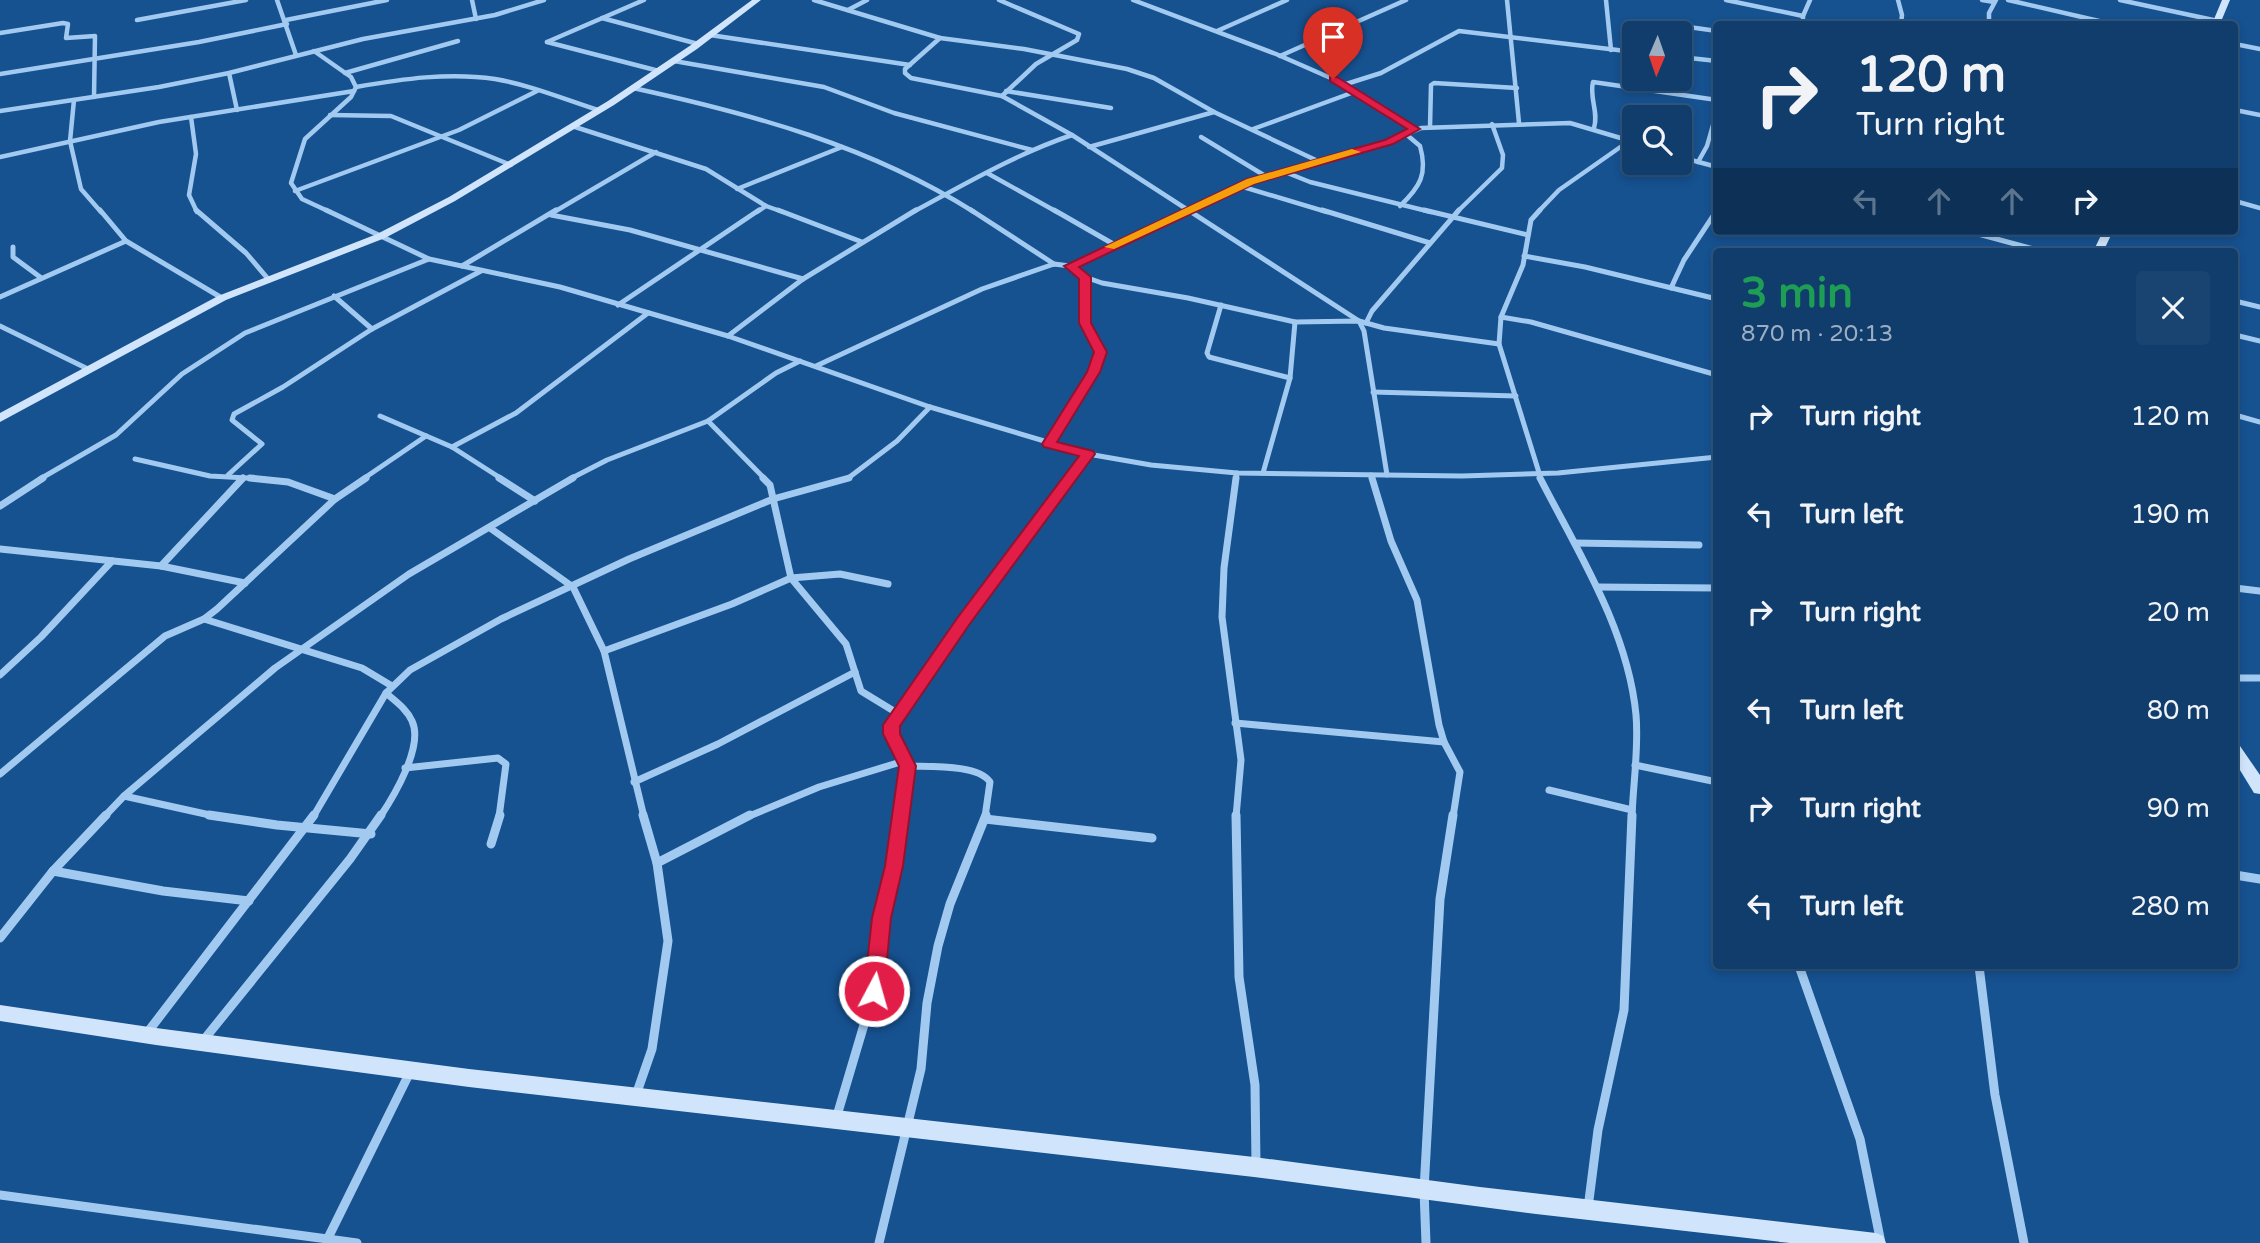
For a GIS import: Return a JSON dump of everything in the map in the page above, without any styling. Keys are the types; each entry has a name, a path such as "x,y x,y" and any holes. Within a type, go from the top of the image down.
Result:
{"street":[{"path":"137,20 246,0"},
{"path":"277,0 287,22 296,55"},
{"path":"0,74 199,42 387,0"},
{"path":"472,0 476,19"},
{"path":"0,111 229,72 363,38 476,19 544,0"},
{"path":"644,0 547,43 659,71"},
{"path":"0,418 222,299 381,236 452,200 659,71 757,0"},
{"path":"814,0 940,38 1104,63 1154,78 1214,112 1320,162"},
{"path":"848,10 867,0"},
{"path":"999,0 1079,34 1077,40 1051,54 1021,76 1004,94"},
{"path":"1133,0 1280,56 1343,85 1415,129"},
{"path":"1144,4 1158,0"},
{"path":"1216,31 1287,0"},
{"path":"1280,56 1406,0"},
{"path":"1505,0 1519,123"},
{"path":"1606,0 1611,50"},
{"path":"1726,0 1803,16"},
{"path":"1802,21 1810,0"},
{"path":"1898,0 1901,21"},
{"path":"1982,0 1995,1 1989,13 1990,21"},
{"path":"2007,0 2099,21"},
{"path":"2120,0 2209,21"},
{"path":"2218,21 2226,0"},
{"path":"601,18 698,44"},
{"path":"0,33 66,23 66,38 96,36 94,97"},
{"path":"1692,27 1713,30"},
{"path":"1343,85 1381,73 1459,31 1622,51"},
{"path":"710,35 910,65"},
{"path":"940,38 910,65 905,74 911,78 1004,94 1111,108"},
{"path":"345,74 458,41"},
{"path":"2238,45 2260,49"},
{"path":"314,51 345,74 355,89"},
{"path":"1692,58 1713,61"},
{"path":"674,61 824,87 894,113 1032,150"},
{"path":"229,72 237,110"},
{"path":"0,157 191,117 355,89 407,77 452,75 496,79 598,110"},
{"path":"1594,128 1598,119 1590,89 1593,82 1598,80 1713,99"},
{"path":"1430,127 1431,85 1434,83 1517,88"},
{"path":"633,88 734,110 868,155 947,195 1054,264 1070,266 1085,277 1296,322 1363,322 1499,344"},
{"path":"355,89 351,97 305,139 301,147 291,183 302,199 429,259 560,287 728,336 930,407 1049,444 1151,465 1237,473 1538,474 1713,457"},
{"path":"295,191 459,130 537,91"},
{"path":"1252,129 1354,92"},
{"path":"1004,94 1363,322"},
{"path":"74,100 70,141 81,189 126,241 222,299"},
{"path":"2238,111 2260,115"},
{"path":"1089,147 1214,112"},
{"path":"330,115 384,115 511,165"},
{"path":"191,117 196,154 189,195 198,214 246,253 270,280"},
{"path":"1070,266 1240,186 1407,135 1415,129 1570,123 1622,138"},
{"path":"1387,475 1363,322 1450,219 1502,168 1503,155 1492,124"},
{"path":"1699,162 1713,125"},
{"path":"572,126 706,169 766,206 862,242"},
{"path":"728,336 803,279 882,229 1032,150 1072,135"},
{"path":"1400,206 1421,187 1425,174 1420,146 1407,135"},
{"path":"1201,137 1267,177"},
{"path":"737,189 843,147"},
{"path":"1588,1209 1598,1130 1624,1010 1636,717 1629,674 1597,587 1538,474 1499,344 1501,317 1524,256 1531,220 1559,190 1622,149"},
{"path":"462,266 656,152"},
{"path":"1692,160 1713,166"},
{"path":"1284,172 1310,182 1450,219 1528,235"},
{"path":"987,173 1115,245"},
{"path":"1240,186 1430,243"},
{"path":"2238,202 2260,208"},
{"path":"618,305 766,206"},
{"path":"551,215 630,230 803,279"},
{"path":"1671,288 1684,260 1713,216"},
{"path":"1992,235 2033,248"},
{"path":"0,297 126,241"},
{"path":"13,247 13,257 40,277"},
{"path":"1524,256 1585,267 1713,298"},
{"path":"0,506 116,435 181,374 224,345 245,333 429,259"},
{"path":"816,366 982,289 1054,264"},
{"path":"228,475 262,444 236,425 232,420 234,414 283,387 372,329 482,270"},
{"path":"1049,444 1099,360 1100,352 1085,323 1085,277"},
{"path":"334,296 372,329"},
{"path":"2238,302 2260,307"},
{"path":"1222,305 1209,357 1290,378"},
{"path":"452,447 516,413 648,313"},
{"path":"1501,317 1531,322 1713,374"},
{"path":"1263,473 1290,378 1296,322"},
{"path":"0,326 90,370"},
{"path":"2238,336 2260,341"},
{"path":"0,938 53,871 124,796 247,689 409,574 607,460 708,421 776,373 800,361"},
{"path":"1373,393 1516,396"},
{"path":"145,1037 306,829 389,690 410,670 501,619 628,559 772,499 846,480 897,441 930,407"},
{"path":"380,416 452,447 535,500"},
{"path":"2238,416 2260,422"},
{"path":"708,421 770,485 791,578 846,644 861,691 897,713"},
{"path":"0,774 164,636 204,619 335,499 426,436"},
{"path":"835,1122 874,991 882,918 894,866 906,764 892,734 892,725 897,713 1088,454"},
{"path":"135,459 195,473 288,482 335,499"},
{"path":"1237,473 1224,568 1222,617 1241,760 1236,791 1235,854 1239,977 1255,1085 1256,1167"},
{"path":"1371,475 1391,541 1417,600 1444,742 1460,772 1440,899 1424,1190 1426,1243"},
{"path":"161,566 243,478"},
{"path":"490,528 573,587 604,651 657,863 668,941 652,1049 635,1099"},
{"path":"1575,543 1699,545"},
{"path":"0,549 161,566 245,583"},
{"path":"0,675 4,667 41,637 112,561"},
{"path":"604,651 732,604 791,578 840,574 888,584"},
{"path":"1597,587 1713,587"},
{"path":"2238,588 2260,591"},
{"path":"200,1045 370,834 397,789 413,748 415,727 406,710 389,690 362,668 204,619"},
{"path":"635,782 727,741 783,708 855,672"},
{"path":"2238,678 2260,678"},
{"path":"1235,723 1444,742"},
{"path":"2238,754 2259,784"},
{"path":"405,768 498,758 506,764 502,809 491,844"},
{"path":"657,863 764,810 819,787 906,764 970,770 986,776 990,782 985,819 950,904 938,946 927,1003 921,1069 879,1243"},
{"path":"1634,765 1713,781"},
{"path":"1549,790 1632,810"},
{"path":"124,796 197,815 370,834"},
{"path":"985,819 1152,838"},
{"path":"53,871 163,891 249,901"},
{"path":"2238,875 2260,879"},
{"path":"1800,969 1860,1139 1881,1243"},
{"path":"1979,969 1995,1095 2024,1243"},
{"path":"0,1013 200,1045 411,1072 906,1130 1256,1167 1424,1190 1876,1243"},
{"path":"327,1241 411,1072"},
{"path":"0,1195 357,1243"}],"slow traffic":[{"path":"1110,247 1251,181 1356,152"}],"route":[{"path":"874,991 882,918 894,866 908,766 892,734 892,725 897,713 1088,454 1049,444 1093,372 1100,352 1085,323 1085,277 1070,266 1251,181 1389,142 1415,129 1333,79"}]}
